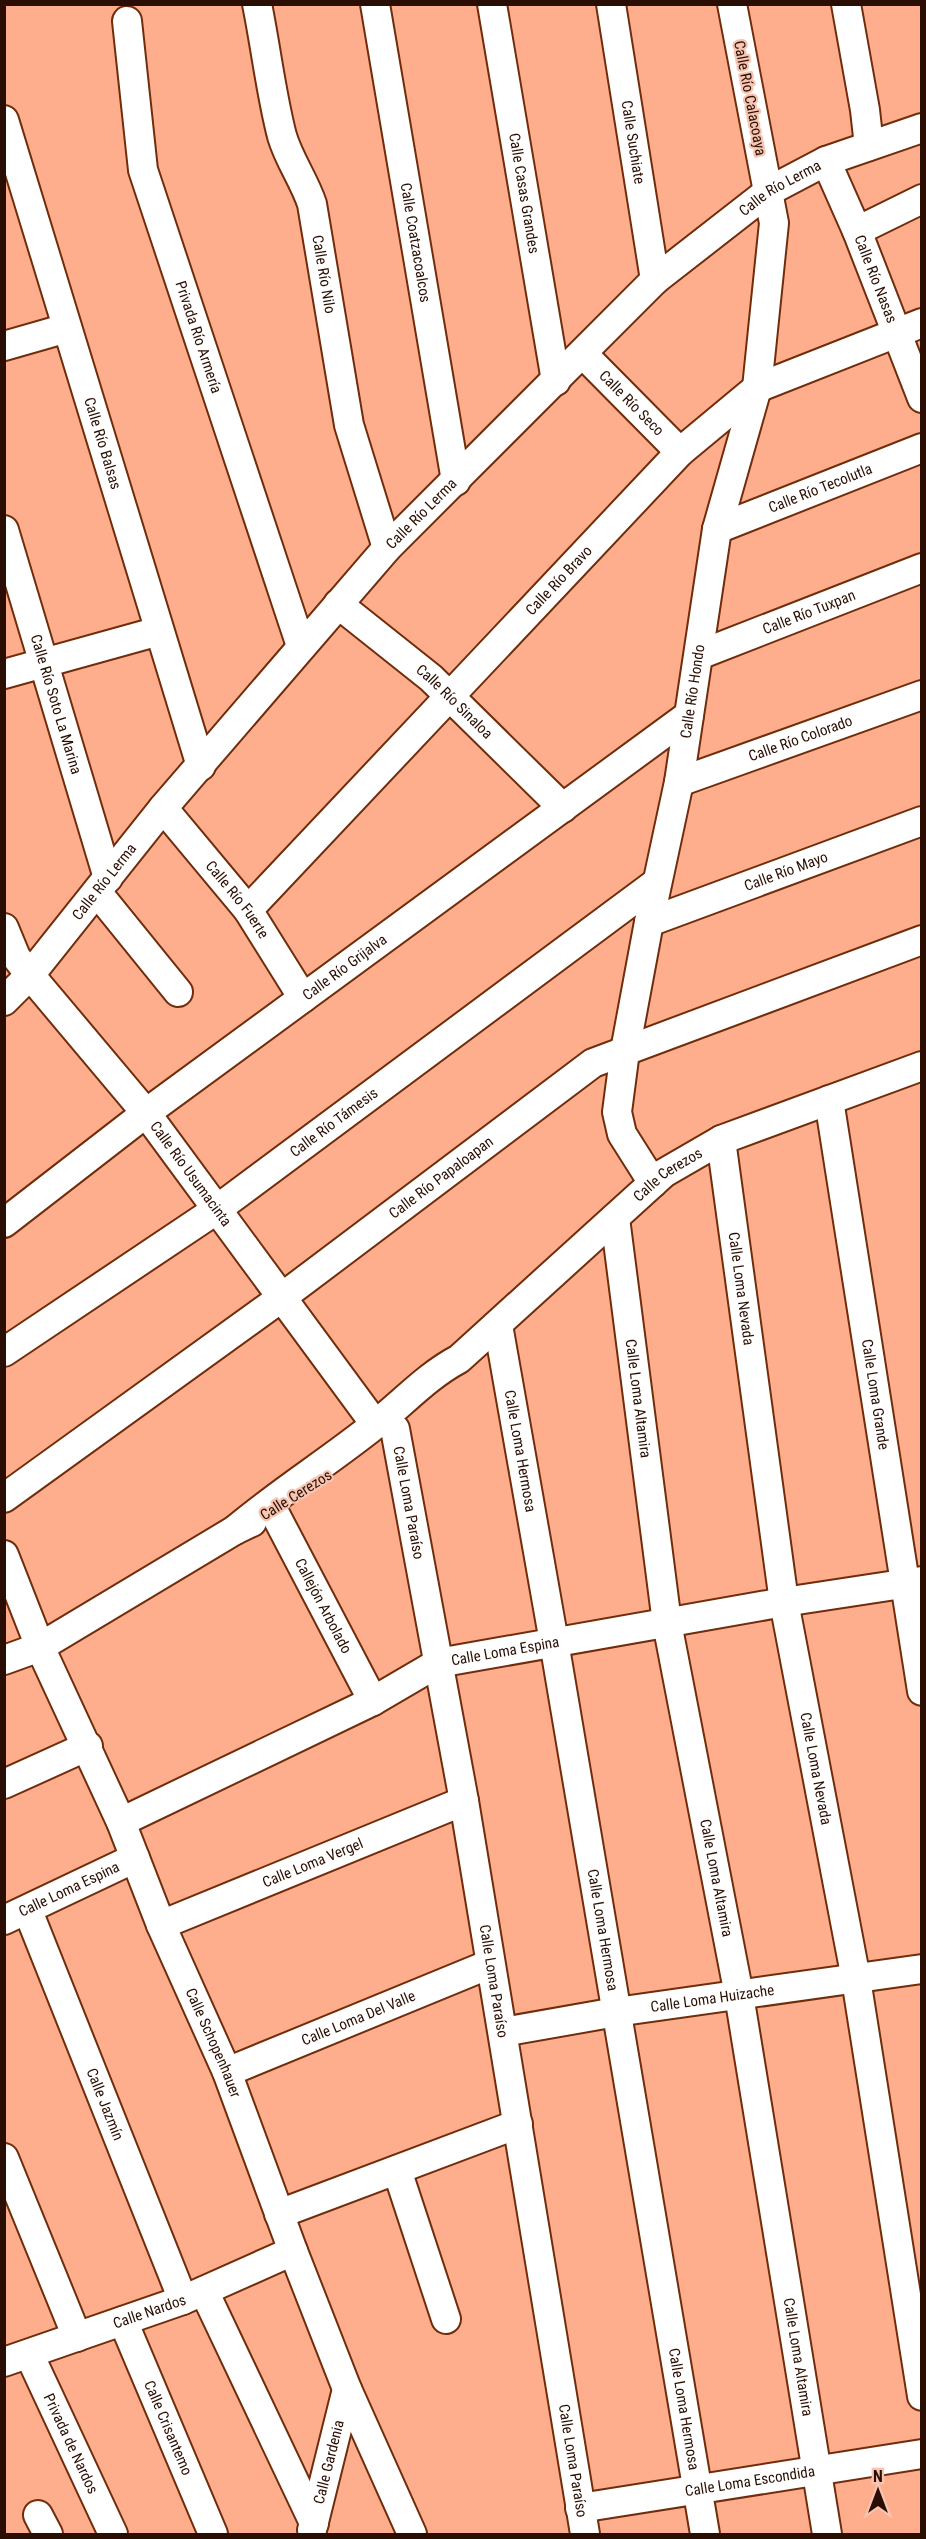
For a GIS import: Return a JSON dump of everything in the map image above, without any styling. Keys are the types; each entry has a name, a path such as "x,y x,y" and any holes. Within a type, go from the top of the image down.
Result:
{"street":[{"name":"Calle Río Nilo","path":"257,4 282,136 291,161 304,183 312,204 349,425 387,548"},
{"name":"Calle Coatzacoalcos","path":"375,4 456,481"},
{"name":"Calle Casas Grandes","path":"492,4 556,381"},
{"name":"Calle Suchiate","path":"611,4 655,280"},
{"name":"Calle Río Calacoaya","path":"732,4 769,191"},
{"path":"846,4 865,110 869,146"},
{"name":"Privada Río Armería","path":"127,21 144,170 301,646"},
{"name":"Calle Río Balsas","path":"4,120 201,766"},
{"name":"Calle Río Lerma","path":"4,1001 30,975 163,808 387,548 655,280 769,191 826,161 921,128"},
{"name":"Calle Río Nasas","path":"826,161 857,231 921,398"},
{"name":"Calle Río Hondo","path":"653,1184 622,1134 617,1112 625,1051 656,884 679,782 717,529 757,388 774,223 769,191"},
{"path":"857,231 921,199"},
{"name":"Calle Río Bravo","path":"248,910 680,452 757,388 921,323"},
{"path":"4,346 67,328"},
{"name":"Calle Río Seco","path":"583,354 680,452"},
{"name":"Calle Río Tecolutla","path":"717,529 921,448"},
{"name":"Calle Río Soto La Marina","path":"4,530 44,663 103,885"},
{"name":"Calle Río Tuxpan","path":"699,655 921,568"},
{"name":"Calle Río Sinaloa","path":"338,604 431,678 563,808"},
{"path":"4,674 159,631"},
{"name":"Calle Río Colorado","path":"679,782 921,695"},
{"name":"Calle Río Grijalva","path":"4,1223 146,1113 689,715"},
{"name":"Calle Río Fuerte","path":"163,808 248,910 303,998"},
{"name":"Calle Río Mayo","path":"649,922 921,821"},
{"name":"Calle Río Támesis","path":"4,1352 216,1210 656,884"},
{"path":"103,885 178,992"},
{"name":"Calle Río Usumacinta","path":"4,928 16,957 146,1113 281,1298 385,1427"},
{"name":"Calle Río Papaloapan","path":"4,1498 281,1298 593,1063 921,940"},
{"name":"Calle Cerezos","path":"4,1660 40,1647 235,1530 274,1512 385,1427 438,1370 459,1359 664,1173 721,1140 921,1066"},
{"name":"Calle Loma Grande","path":"829,1100 913,1582 921,1691"},
{"name":"Calle Loma Nevada","path":"721,1140 784,1602 856,1979 921,2396"},
{"name":"Calle Loma Altamira","path":"615,1218 668,1623 739,1995 827,2535"},
{"name":"Calle Loma Hermosa","path":"498,1325 705,2535"},
{"name":"Calle Cerezos","path":"235,1530 267,1503 385,1427"},
{"name":"Calle Loma Paraíso","path":"385,1427 438,1663 464,1801 583,2521"},
{"name":"Callejón Arbolado","path":"274,1512 373,1701"},
{"name":"Calle Schopenhauer","path":"4,1555 40,1647 88,1746 121,1822 161,1925 227,2072 347,2389 412,2535"},
{"name":"Calle Loma Espina","path":"121,1822 373,1701 438,1663 784,1602 913,1582"},
{"path":"4,1784 88,1746"},
{"name":"Calle Loma Vergel","path":"161,1925 464,1801"},
{"name":"Calle Loma Espina","path":"16,1915 135,1858"},
{"name":"Calle Jazmín","path":"16,1915 194,2296 312,2529"},
{"name":"Calle Loma Del Valle","path":"227,2072 490,1964"},
{"name":"Calle Loma Huizache","path":"503,2032 616,2012 921,1968"},
{"path":"279,2214 518,2124"},
{"path":"4,2158 77,2337"},
{"path":"397,2170 446,2319"},
{"name":"Calle Nardos","path":"16,2358 194,2296 293,2251"},
{"name":"Calle Crisantemo","path":"123,2321 213,2535"},
{"name":"Privada de Nardos","path":"16,2358 112,2535"},
{"name":"Calle Gardenia","path":"312,2529 347,2389"},
{"name":"Calle Loma Escondida","path":"583,2521 697,2490 921,2454"}]}
